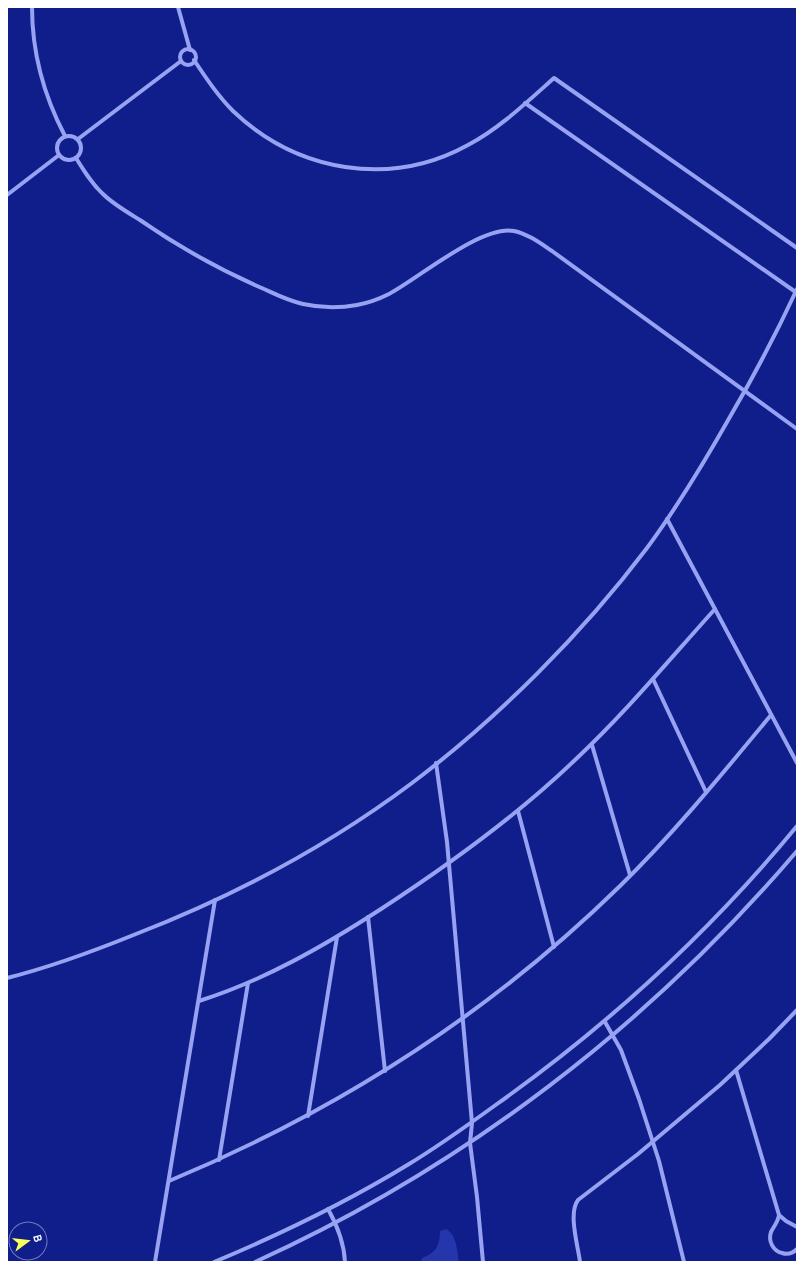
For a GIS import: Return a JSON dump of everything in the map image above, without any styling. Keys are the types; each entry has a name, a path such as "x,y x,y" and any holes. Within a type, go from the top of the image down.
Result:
{"street":[{"path":"32,7 34,35 40,72 49,103 65,136"},
{"path":"178,7 190,50 195,56 194,60 214,89 233,111 261,133 278,144 301,155 324,163 350,168 376,169 414,165 446,156 468,145 485,134 554,78 797,248"},
{"path":"190,50 182,51 180,56 181,61 184,64 189,65 194,60"},
{"path":"78,139 181,61"},
{"path":"7,978 115,943 179,917 268,874 342,831 395,795 436,764 504,705 558,651 621,581 648,547 701,466 745,391 797,292 525,103"},
{"path":"65,136 72,136 78,139 81,144 81,150 76,158 67,160 59,155 57,149 58,142 65,136"},
{"path":"7,195 59,155"},
{"path":"76,158 94,186 104,196 170,241 216,267 241,279 291,301 304,305 330,308 344,307 372,301 388,294 453,253 485,236 498,232 515,232 528,236 552,251 797,429"},
{"path":"667,519 797,763"},
{"path":"199,1001 230,991 248,983 337,937 487,836 552,782 592,745 715,609"},
{"path":"652,679 706,792"},
{"path":"169,1181 219,1160 269,1136 308,1116 385,1071 462,1019 519,976 596,909 674,830 771,715"},
{"path":"592,745 630,875"},
{"path":"436,764 443,806 449,863 472,1123 470,1143 483,1262"},
{"path":"518,811 554,947"},
{"path":"214,1262 328,1209 409,1164 472,1123 555,1062 656,977 715,919 766,863 797,826"},
{"path":"255,1262 336,1223 414,1179 470,1143 549,1086 613,1035 659,995 706,950 797,851"},
{"path":"155,1262 215,900"},
{"path":"368,917 385,1071"},
{"path":"308,1116 337,937"},
{"path":"219,1160 248,983"},
{"path":"580,1262 573,1215 576,1203 581,1197 610,1176 653,1141 736,1070 797,1010"},
{"path":"604,1022 621,1050 631,1074 653,1141 684,1262"},
{"path":"736,1070 779,1215 777,1224 771,1233 771,1243 778,1252 783,1254 789,1254 797,1249"},
{"path":"328,1209 336,1223 344,1248 345,1262"},
{"path":"779,1215 797,1227"}],"shaded area":[{"path":"446,1229 450,1232 454,1239 459,1262 421,1262 422,1258 434,1251 438,1244 440,1231"}]}
